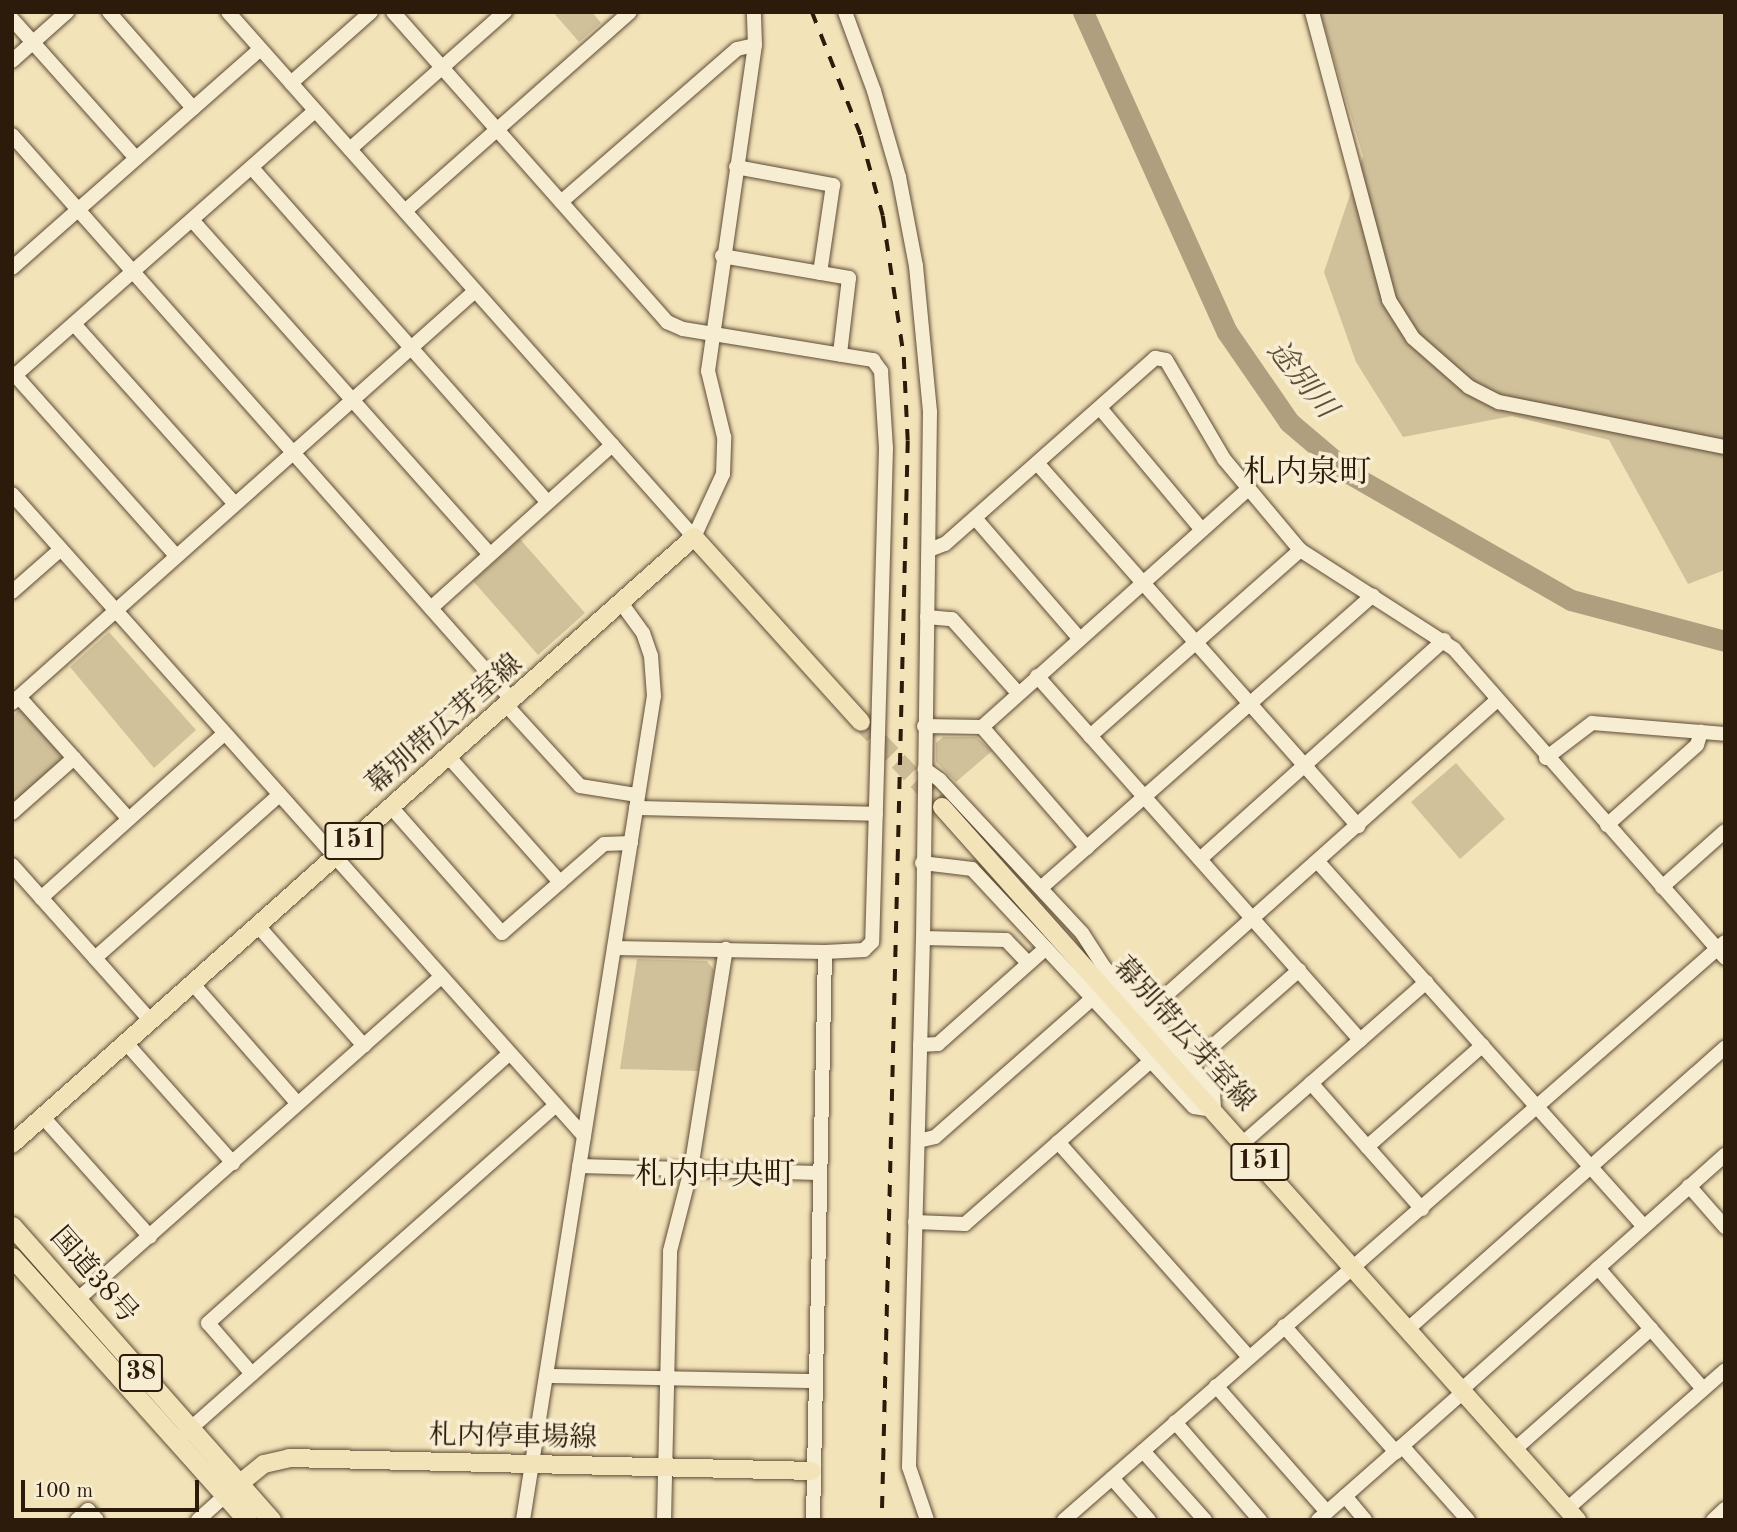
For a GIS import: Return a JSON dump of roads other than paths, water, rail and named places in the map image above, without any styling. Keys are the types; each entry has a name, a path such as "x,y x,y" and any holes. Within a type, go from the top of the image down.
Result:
{"highway":[{"name":"国道38号","path":"12,1226 78,1300 183,1435"},
{"name":"国道38号","path":"12,1257 232,1489 271,1520"},
{"name":"国道38号","path":"232,1489 247,1520"}],"main road":[{"name":"幕別帯広芽室線","path":"12,1143 622,604 694,537"},
{"path":"694,537 861,722"},
{"name":"幕別帯広芽室線","path":"942,807 1572,1516"},
{"name":"札内停車場線","path":"232,1489 264,1464 289,1458 812,1471"}],"street":[{"path":"12,61 67,12"},
{"path":"109,12 193,108"},
{"path":"291,83 371,12"},
{"path":"393,12 667,322 710,334 873,360 881,371 886,449 873,942 864,950 825,952 614,948"},
{"path":"350,149 505,12"},
{"path":"405,211 631,12"},
{"path":"235,15 260,49 694,537 723,474 724,437 708,384 710,334 755,45 754,12"},
{"path":"845,12 874,91 899,177 916,266 930,412 923,938 909,1467 927,1520"},
{"path":"1312,12 1389,300 1413,338 1469,387 1499,402 1725,447"},
{"path":"12,19 136,158"},
{"path":"561,202 737,49 755,45"},
{"path":"15,261 79,209 260,49"},
{"path":"176,556 14,376 316,111"},
{"path":"12,135 431,608 580,786 636,802 876,814"},
{"path":"736,167 833,185 820,273"},
{"path":"252,168 548,502"},
{"path":"192,220 490,555"},
{"path":"722,256 849,278 840,354"},
{"path":"129,819 74,758 16,700 475,291"},
{"path":"74,324 235,504"},
{"path":"929,550 945,544 1155,358 1166,360 1247,490 1300,550 1444,640 1546,758 1722,950 1354,1269 1284,1326 1064,1520"},
{"path":"1100,408 1202,530"},
{"path":"431,608 612,445"},
{"path":"1037,463 1358,826"},
{"path":"924,726 982,727 1247,490"},
{"path":"12,494 508,1055 584,1136"},
{"path":"975,518 1079,638"},
{"path":"12,592 60,550"},
{"path":"1090,736 1300,550"},
{"path":"1042,887 1373,595"},
{"path":"523,1520 631,843 654,675 643,633 622,604"},
{"path":"927,617 952,619 1018,693"},
{"path":"1200,859 1444,640"},
{"path":"1037,676 1360,1041"},
{"path":"1146,1013 1497,700"},
{"path":"1546,758 1592,723 1725,734"},
{"path":"982,727 1087,848"},
{"path":"1607,825 1697,745 1701,732"},
{"path":"41,898 224,734"},
{"path":"449,756 560,882"},
{"path":"12,813 74,758"},
{"path":"922,863 972,869 1045,949 1095,996 1194,1107 1214,1110 1213,1091 1042,887 940,780 924,769"},
{"path":"94,958 279,795"},
{"path":"391,807 502,933 604,844 631,843"},
{"path":"1662,887 1725,831"},
{"path":"1318,862 1644,1227"},
{"path":"12,866 150,1021"},
{"path":"258,926 364,1046"},
{"path":"923,938 1006,940 1028,963"},
{"path":"664,1520 670,1251 691,1169 726,949"},
{"path":"920,1045 938,1044 1045,949"},
{"path":"814,1520 812,1471 825,952"},
{"path":"1192,1065 1299,970"},
{"path":"78,1300 440,978"},
{"path":"1243,1143 1426,982"},
{"path":"193,984 298,1104"},
{"path":"918,1141 935,1137 1095,996"},
{"path":"126,1043 233,1163"},
{"path":"1367,1147 1483,1045"},
{"path":"1408,1329 1725,1048"},
{"path":"252,1374 208,1323 508,1055"},
{"path":"915,1222 965,1224 1152,1060"},
{"path":"1311,1083 1422,1209"},
{"path":"183,1435 555,1107"},
{"path":"42,1116 150,1237"},
{"path":"1058,1142 1249,1357"},
{"path":"1216,1386 1323,1516 1725,1155"},
{"path":"579,1166 819,1173"},
{"path":"1689,1186 1725,1227"},
{"path":"1598,1268 1703,1389"},
{"path":"1284,1326 1468,1520"},
{"path":"1514,1450 1651,1329"},
{"path":"1572,1516 1725,1370"},
{"path":"547,1376 814,1381"},
{"path":"1175,1422 1260,1520"},
{"path":"1143,1451 1205,1520"},
{"path":"1112,1478 1149,1520"},
{"path":"198,1520 232,1489"},
{"path":"1345,1496 1365,1520"},
{"path":"1078,1507 1090,1520"},
{"path":"1713,1520 1725,1509"},
{"path":"77,1520 88,1510 97,1520"}],"waterway":[{"name":"途別川","path":"1083,12 1227,332 1289,422 1350,474 1571,600 1725,641"}],"tunnel":[{"path":"861,722 942,807"}],"railway":[{"path":"812,12 861,136 883,216 904,357 908,441 882,1520"}],"district":[{"name":"札内泉町","path":"1307,474"},
{"name":"札内中央町","path":"715,1176"}]}
